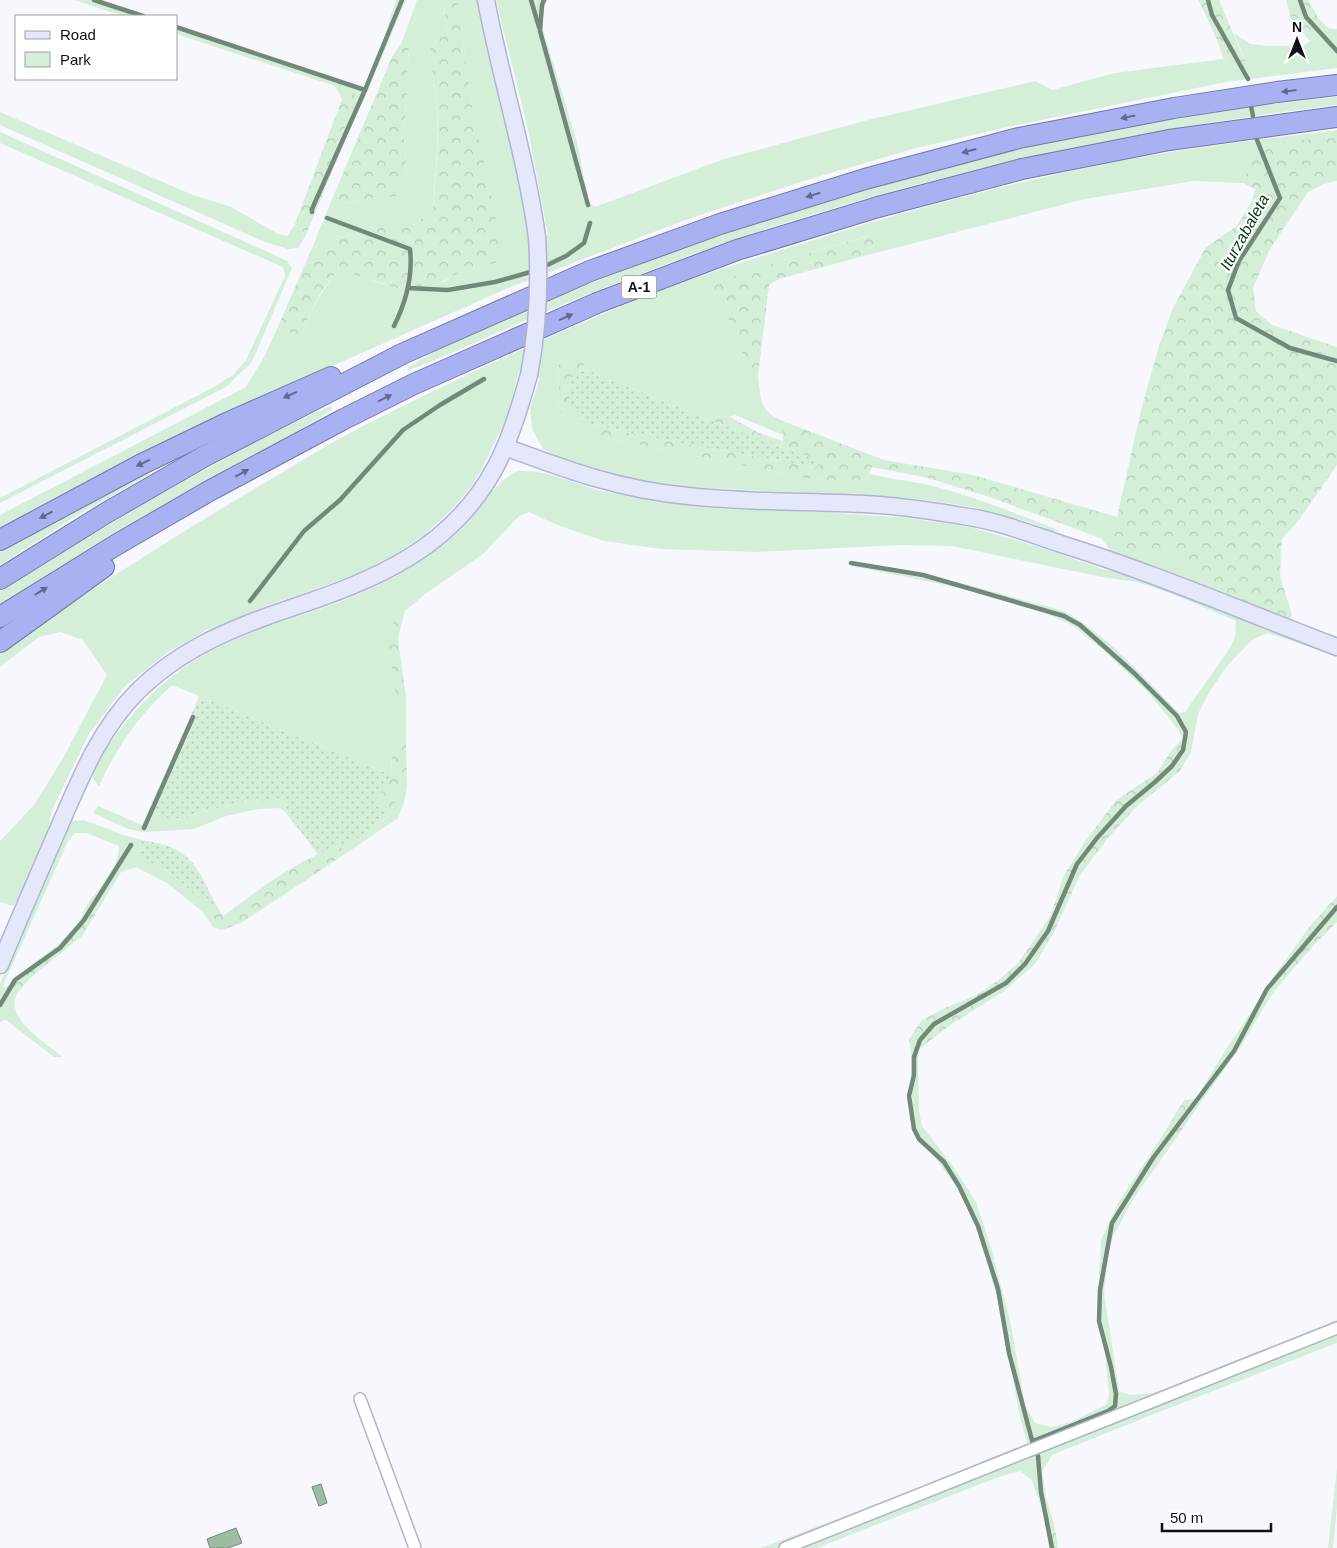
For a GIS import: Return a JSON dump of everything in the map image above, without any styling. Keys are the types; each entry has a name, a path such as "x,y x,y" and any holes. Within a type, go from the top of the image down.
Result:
{"highway":[{"name":"A-1","path":"0,580 106,513 205,456 402,354 600,268 720,224 865,179 1019,138 1174,108 1337,85"},
{"name":"A-1","path":"0,617 116,545 211,490 414,384 597,303 737,250 878,207 1022,169 1169,140 1337,117"},
{"path":"0,540 140,465 229,422 327,378 402,354"},
{"path":"0,642 211,490"}],"street":[{"path":"0,966 86,765 106,731 137,692 170,663 205,641 253,621 359,584 397,566 429,544 460,516 484,486 505,447 530,375 536,340 540,271 532,196 486,0"},
{"path":"505,447 612,484 647,490 688,496 730,499 880,505 934,511 973,518 1104,558 1337,647"},
{"path":"785,1548 1337,1328"},
{"path":"360,1398 415,1548"}],"green space":[{"path":"74,0 101,0 145,15 120,15"},
{"path":"396,0 406,0 346,138 343,132 357,105 353,85 364,88 384,38"},
{"path":"417,0 443,0 447,29 428,52 437,110 437,150 433,209 414,225 402,220 312,248 333,197 338,205 367,199 395,197 407,179 404,133 409,46 401,44"},
{"path":"443,0 458,0 472,107 502,248 496,263 454,275 419,295 340,270 322,292 312,309 301,335 294,335 277,329 312,248 402,220 414,225 433,209 438,130 435,91 428,52 447,29"},
{"path":"458,0 477,0 481,24 525,206 528,237 548,235 527,125 496,0 547,0 540,20 577,142 589,203 595,207 721,160 864,121 1035,81 1052,90 1115,73 1223,59 1230,69 1244,57 1234,33 1250,44 1303,46 1328,28 1337,29 1337,68 1226,82 1012,126 916,148 807,180 685,220 508,288 231,411 139,455 0,529 0,515 246,387 264,357 277,329 301,335 322,293 340,270 382,284 442,283 454,275 496,263"},
{"path":"1198,0 1219,0 1245,61 1230,69"},
{"path":"1286,0 1308,0 1319,19 1328,28 1310,41 1291,19"},
{"path":"178,26 337,78 335,86 178,35"},
{"path":"401,44 409,46 404,133 407,179 395,197 367,199 337,205 333,197 392,57"},
{"path":"337,78 353,85 357,105 343,132 346,138 306,235 295,224 342,99 335,86"},
{"path":"1337,97 1337,105 1173,129 1092,144 930,181 851,203 771,227 623,280 434,360 409,370 407,368 483,329 558,296 644,262 813,204 899,179 1072,137 1248,107"},
{"path":"0,112 193,195 231,207 278,234 287,236 295,224 306,235 298,248 288,249 265,242 0,125"},
{"path":"1337,130 1337,136 1274,143 1250,158 1243,183 1193,181 1085,199 860,257 867,248 875,245 871,235 743,272 702,289 725,310 749,369 758,376 761,398 765,408 769,413 783,421 783,435 735,415 730,417 713,416 712,421 582,368 587,359 559,365 558,394 560,413 595,436 806,478 863,485 869,474 925,484 982,501 1061,531 1050,531 1029,522 967,506 910,498 688,487 633,479 562,458 543,449 532,429 530,408 540,378 519,372 507,416 482,469 470,488 450,511 425,534 396,554 361,572 268,605 205,631 168,652 125,686 89,734 52,810 46,837 23,895 12,906 0,902 0,841 34,805 62,760 107,675 83,640 60,632 39,637 0,667 0,653 155,549 322,449 365,425 432,392 568,329 681,283 771,253 929,206 1005,186 1082,169 1174,152"},
{"path":"0,132 287,261 292,268 252,362 226,387 0,503 0,498 212,388 233,375 246,360 285,276 283,267 0,143"},
{"path":"1337,136 1337,181 1324,184 1308,192 1270,249 1253,288 1256,311 1272,325 1337,347 1337,465 1299,520 1282,539 1280,576 1292,615 1288,624 1200,590 1201,579 1181,552 1156,555 1129,551 1113,535 1141,410 1159,346 1174,306 1206,247 1237,226 1252,201 1255,189 1243,183 1250,158 1274,143"},
{"path":"872,235 875,245 867,248 860,257 779,279 769,285 758,376 749,369 725,310 702,289 743,272"},
{"path":"576,356 587,359 580,371 582,422 644,436 817,468 818,460 712,421 713,416 730,417 759,433 783,441 783,421 884,460 973,475 1107,514 1099,531 1071,527 989,497 928,478 872,467 863,485 806,478 595,436 560,413 558,394 559,365"},
{"path":"582,368 712,421 818,460 817,468 644,436 582,422 569,405 570,379"},
{"path":"331,406 333,409 276,444 178,497 0,606 0,592 105,527 256,442"},
{"path":"145,471 149,475 76,516 0,565 0,548"},
{"path":"519,471 548,474 601,491 656,502 723,509 821,512 908,518 970,527 1046,549 1105,570 1135,575 1337,652 1337,655 1267,633 1252,640 1227,666 1208,694 1198,714 1191,752 1177,728 1147,691 1102,649 1072,625 1036,609 960,588 852,566 847,563 850,561 923,573 1064,611 1110,644 1179,713 1185,712 1230,648 1235,637 1236,621 1175,595 1137,582 1102,577 952,546 900,545 756,552 661,549 604,541 555,524 529,512 519,516 483,554 425,594 405,611 402,622 395,619 396,696 406,697 406,742 398,743 392,757 391,775 172,685 130,731 99,786 94,780 93,773 97,764 126,722 143,703 179,671 199,658 244,635 347,599 405,571 436,551 455,535 502,482 510,475"},
{"path":"1107,514 1117,517 1113,535 1156,555 1181,551 1201,579 1200,590 1111,552 1102,539 1071,527 1099,531"},
{"path":"395,619 402,622 398,639 406,697 396,696 388,642"},
{"path":"199,696 391,775 385,792 379,792 375,805 392,811 375,827 360,837 317,853 286,813 285,802 272,797 258,803 248,801 196,813 186,818 167,818 156,813 156,805 191,730 186,727"},
{"path":"186,727 191,729 156,805 156,814 186,818 196,813 248,801 258,803 272,797 285,802 286,813 280,808 258,809 226,816 194,829 146,832 128,829 93,813 98,806 142,825"},
{"path":"1183,738 1191,752 1180,771 1137,806 1109,837 1080,875 1054,932 1035,964 1004,991 949,1026 918,1050 911,1052 909,1039 922,1020 977,995 1000,979 1018,963 1051,915 1063,877 1084,843 1116,800 1157,773 1171,751"},
{"path":"406,742 407,787 398,795 392,811 375,805 379,792 391,775 392,757 398,743"},
{"path":"407,787 404,803 398,818 345,854 340,846 384,820 392,811 398,795"},
{"path":"84,820 142,840 137,855 174,876 209,907 203,912 167,883 136,867 121,872 98,910 88,903 116,862 119,846 86,833 75,833 69,839 3,988 10,985 19,991 15,1000 16,1010 20,1019 37,1037 63,1057 54,1057 6,1020 0,1022 0,984 63,834 72,821"},
{"path":"142,840 158,843 181,852 198,871 215,903 209,907 174,876 137,855"},
{"path":"340,846 345,854 241,923 222,930 213,927 203,912 215,903 223,916 268,884 317,853 330,847"},
{"path":"1337,896 1337,922 1283,981 1277,972 1310,926"},
{"path":"88,903 98,910 82,936 30,978 19,991 10,985 32,964 57,946 80,921"},
{"path":"1277,972 1283,981 1272,994 1241,1046 1204,1098 1196,1099 1216,1065"},
{"path":"918,1050 919,1111 922,1126 953,1166 976,1202 990,1244 1010,1320 1025,1405 1035,1423 1052,1427 1073,1421 1107,1404 1109,1394 1105,1354 1097,1313 1101,1240 1118,1203 1161,1138 1174,1141 1132,1201 1113,1237 1108,1255 1104,1293 1119,1391 1130,1395 1153,1393 1337,1320 1337,1325 778,1548 761,1548 913,1490 1027,1443 1020,1417 1000,1309 985,1253 966,1200 934,1156 917,1138 912,1119 911,1052"},
{"path":"1204,1098 1174,1141 1161,1138 1184,1100"},
{"path":"1337,1334 1337,1343 1052,1455 1042,1472 1046,1497 1054,1524 1047,1525 1032,1480 1020,1471 996,1478 817,1548 802,1548"},
{"path":"1337,1467 1337,1506 1333,1548 1328,1548"},
{"path":"1054,1524 1058,1545 1057,1548 1049,1548 1047,1525"}],"shaded area":[{"path":"321,1484 327,1503 319,1506 312,1487"},
{"path":"236,1528 242,1543 228,1548 210,1548 207,1539"}],"waterway":[{"path":"94,0 140,15"},
{"path":"312,212 402,0"},
{"path":"531,0 539,27"},
{"path":"544,0 540,31 588,205"},
{"name":"Iturzabaleta","path":"1208,0 1212,15 1248,79"},
{"path":"1300,0 1306,17 1337,51"},
{"path":"178,28 365,90"},
{"path":"1251,106 1253,116"},
{"name":"Iturzabaleta","path":"1257,140 1280,198 1239,261 1228,290 1236,318 1290,348 1337,361"},
{"path":"327,218 410,249 408,289 394,326"},
{"path":"541,268 566,256 584,243 590,223"},
{"path":"408,288 448,290 495,282 534,271"},
{"path":"250,601 304,531 340,500 403,430 484,379"},
{"path":"851,563 923,575 1064,616 1080,625 1134,673 1177,716 1186,732 1183,750 1172,766 1126,806 1097,838 1077,864 1048,931 1025,964 1006,983 934,1024 920,1040 914,1057 914,1075 909,1096 914,1129 919,1139 944,1162 959,1186 978,1226 998,1289 1009,1353 1033,1444"},
{"path":"144,828 193,717"},
{"path":"0,1005 15,980 60,948 84,920 131,845"},
{"path":"1033,1441 1108,1411 1115,1406 1116,1394 1111,1367 1099,1321 1100,1290 1112,1223 1153,1158 1234,1051 1267,989 1337,907"},
{"path":"1038,1456 1041,1492 1052,1548"}]}
